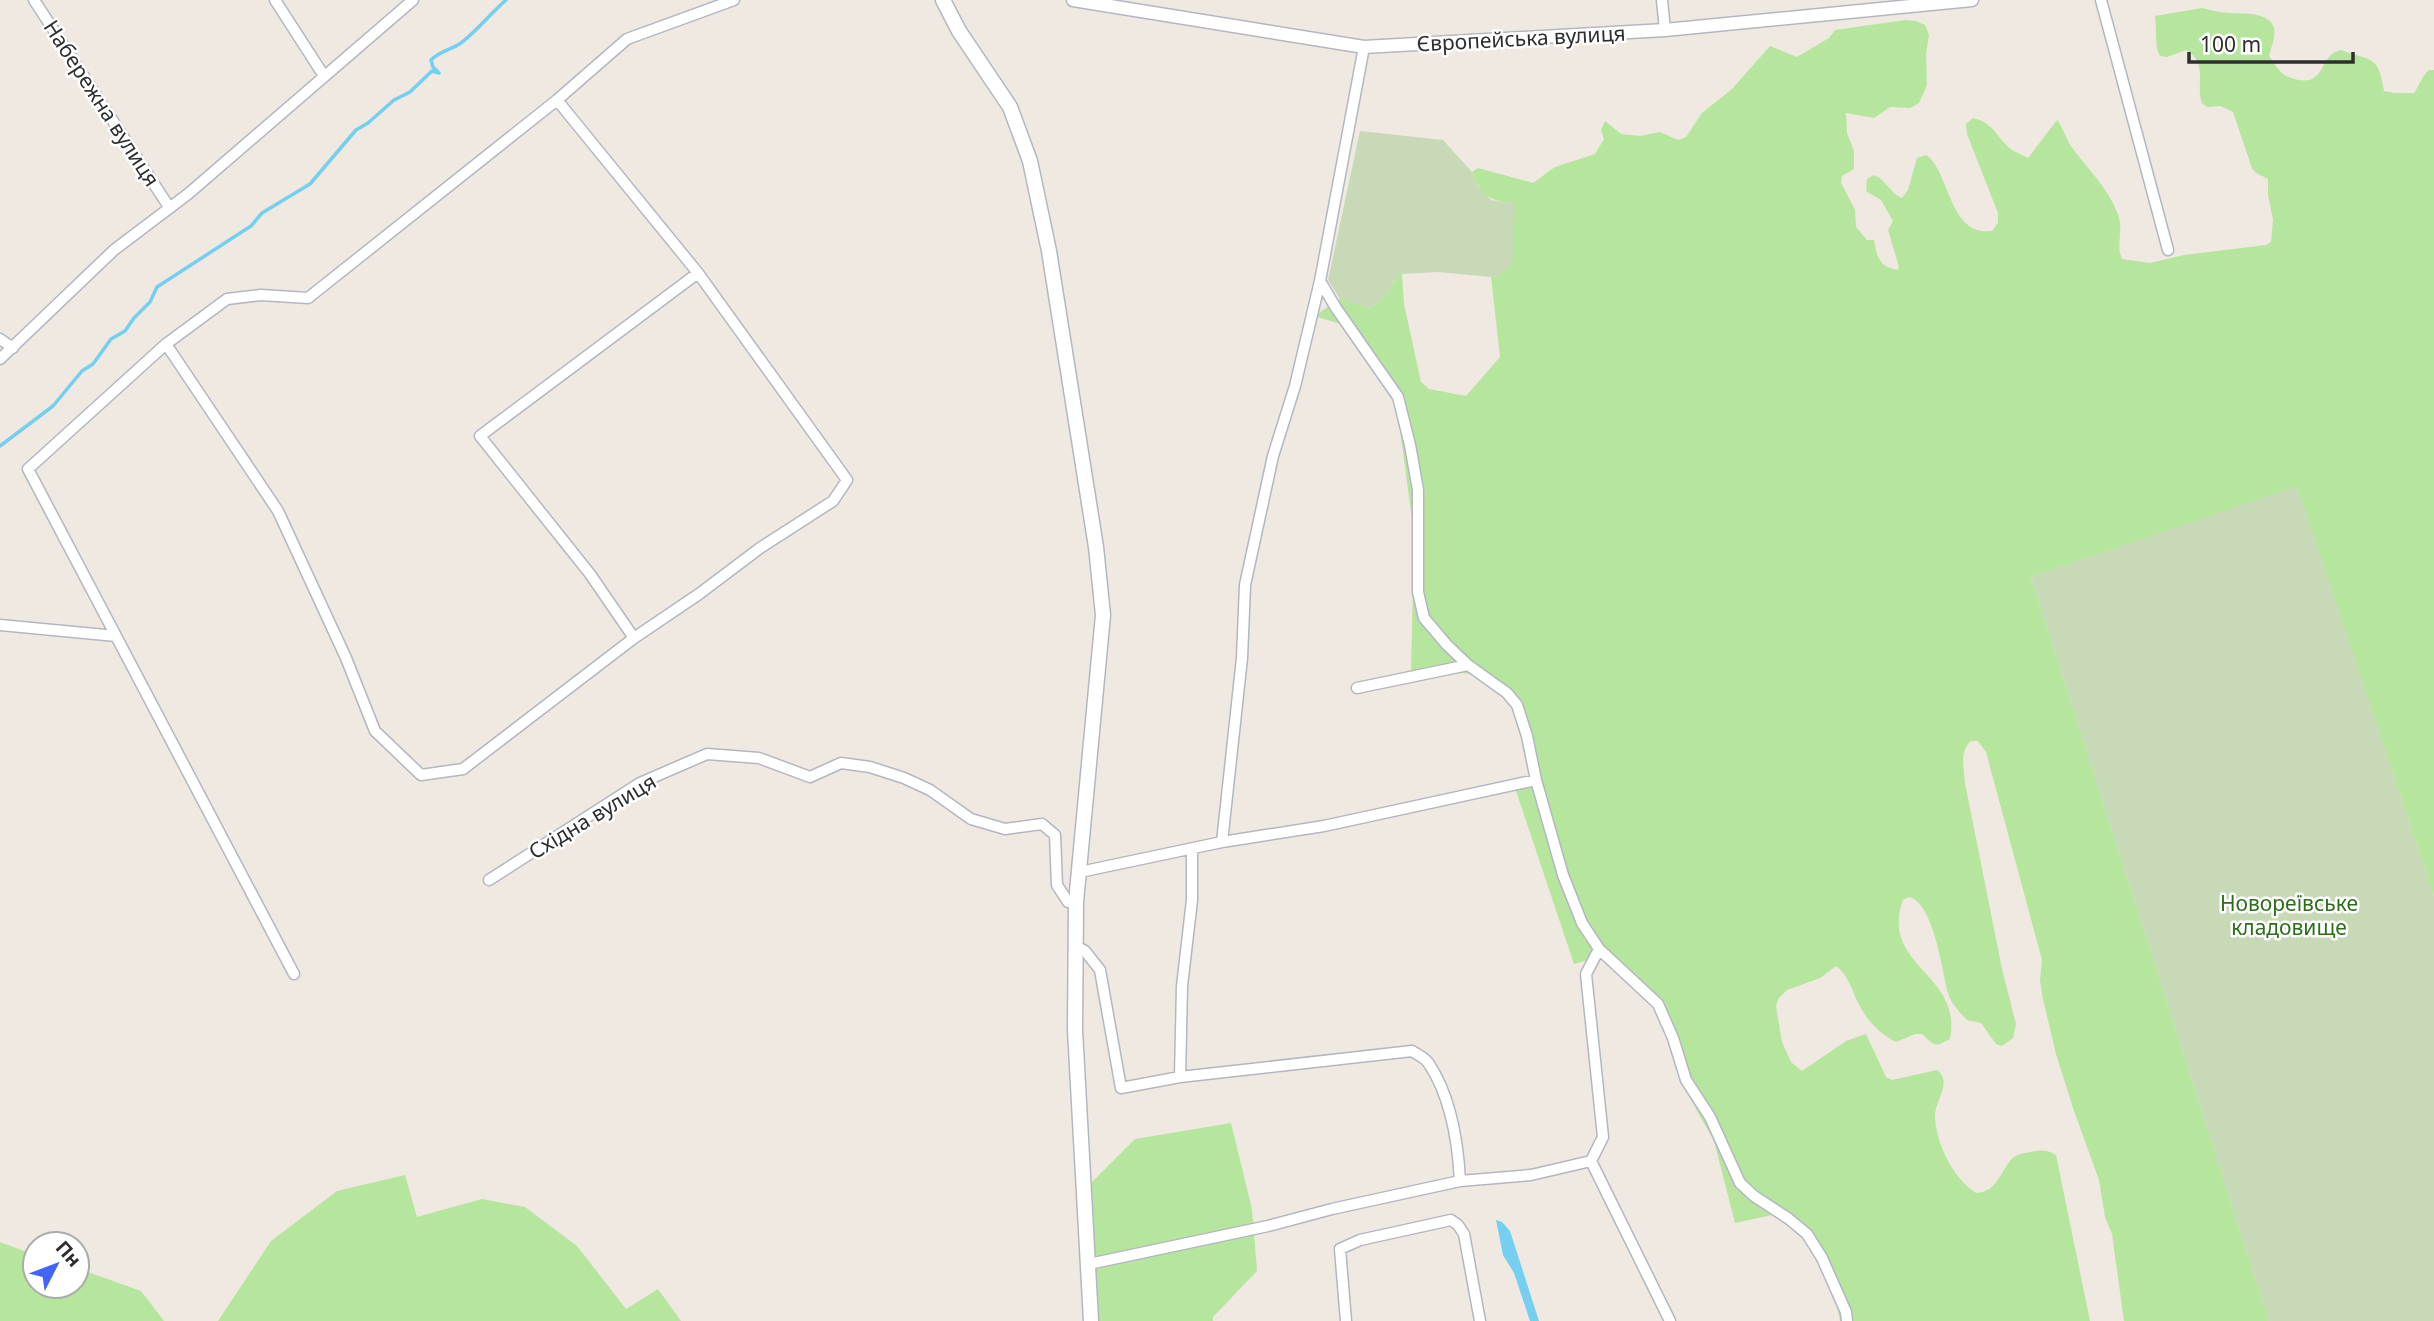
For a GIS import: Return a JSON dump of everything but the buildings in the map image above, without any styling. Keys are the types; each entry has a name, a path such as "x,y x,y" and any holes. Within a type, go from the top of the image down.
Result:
{"main road":[{"path":"943,0 959,31 1010,107 1030,161 1049,251 1096,547 1102,615 1076,902 1075,1030 1091,1321"}],"street":[{"name":"Набережна вулиця","path":"34,0 169,207"},
{"path":"275,0 324,76"},
{"path":"295,975 28,468 166,344 227,299 261,295 308,299 557,100 626,39 734,0"},
{"name":"Європейська вулиця","path":"1073,0 1364,47 1665,30 1818,17 1875,4 1972,0"},
{"path":"1662,0 1665,30"},
{"path":"2101,0 2168,250"},
{"path":"0,359 114,250 188,194 410,1"},
{"path":"1222,842 1242,658 1245,585 1273,456 1295,386 1320,281 1364,47"},
{"path":"166,344 278,511 346,658 375,731 421,775 463,769 634,638 760,548 833,501 847,480 698,273 557,100"},
{"path":"634,638 590,574 480,436 698,273"},
{"path":"1320,281 1398,397 1418,490 1418,592 1424,618 1468,665 1507,693 1517,705 1563,875 1582,923 1599,949 1658,1004 1673,1038 1686,1080 1710,1117 1740,1183 1807,1234 1827,1269 1846,1312 1847,1321"},
{"path":"0,340 13,348"},
{"path":"0,625 117,636"},
{"path":"1357,688 1468,665"},
{"name":"Східна вулиця","path":"489,880 640,783 707,754 759,758 810,777 841,763 870,767 930,790 971,819 1005,829 1041,824 1055,835 1057,886 1068,902 1076,902"},
{"path":"1080,872 1222,842 1324,826 1536,780"},
{"path":"1180,1077 1182,986 1192,900 1192,849"},
{"path":"1076,946 1085,951 1100,970 1121,1088 1180,1077 1412,1051 1428,1062 1446,1098 1459,1157 1460,1181"},
{"path":"1591,1161 1602,1137 1586,974 1599,949"},
{"path":"1089,1264 1460,1181 1531,1175 1591,1161"},
{"path":"1591,1161 1670,1321"},
{"path":"1346,1321 1340,1249 1360,1240 1451,1220 1458,1224 1464,1234 1480,1321"}],"green space":[{"path":"2202,8 2267,19 2274,28 2269,56 2283,74 2294,79 2312,79 2332,54 2341,50 2372,61 2380,71 2384,91 2414,93 2426,73 2434,70 2434,896 2297,487 2031,577 2269,1321 2124,1321 2112,1234 2105,1217 2099,1180 2056,1054 2043,999 2040,980 2042,960 1986,752 1978,741 1971,741 1964,755 1965,783 2002,969 2016,1024 2013,1038 2002,1046 1996,1044 1981,1023 1967,1020 1953,1004 1931,924 1918,902 1909,897 1903,900 1899,922 1902,940 1911,956 1945,999 1951,1017 1950,1039 1938,1045 1922,1034 1896,1042 1891,1039 1867,1018 1848,980 1836,966 1820,978 1787,990 1778,999 1776,1006 1782,1042 1791,1062 1802,1071 1846,1041 1866,1034 1886,1077 1892,1080 1937,1070 1943,1080 1935,1116 1942,1149 1960,1179 1976,1193 1990,1189 2016,1156 2040,1150 2056,1155 2090,1321 1840,1321 1833,1286 1814,1244 1786,1212 1735,1223 1714,1141 1682,1084 1655,1005 1606,955 1574,964 1513,782 1530,776 1512,696 1505,686 1481,675 1451,674 1411,678 1414,534 1394,385 1351,327 1314,316 1340,299 1371,308 1386,296 1393,282 1402,274 1404,304 1421,382 1429,389 1466,396 1500,357 1491,277 1498,276 1514,204 1487,196 1472,172 1478,168 1533,183 1555,167 1595,154 1604,139 1601,130 1605,121 1621,134 1640,136 1660,132 1678,140 1686,137 1702,113 1732,89 1770,46 1797,57 1829,38 1835,30 1906,20 1925,25 1929,35 1926,54 1927,85 1919,103 1910,108 1890,107 1874,118 1846,113 1847,133 1854,151 1854,169 1842,176 1841,183 1855,210 1856,227 1867,240 1874,240 1883,264 1898,270 1899,267 1888,230 1893,221 1881,200 1866,191 1867,179 1874,175 1878,177 1902,198 1908,190 1917,158 1926,155 1934,163 1958,214 1966,224 1978,230 1992,231 1998,223 1998,213 1967,134 1966,124 1973,118 1987,124 2012,150 2028,158 2057,120 2071,146 2113,203 2119,219 2119,248 2122,259 2150,263 2184,255 2266,245 2271,242 2273,220 2268,179 2252,168 2233,112 2221,106 2207,107 2202,103 2199,67 2193,55 2186,50 2167,57 2160,56 2158,52 2155,16"},
{"path":"1360,131 1443,140 1472,172 1478,186 1491,200 1515,204 1512,266 1498,276 1491,277 1438,272 1402,274 1393,282 1386,296 1371,308 1340,299 1328,280"},
{"name":"Новореївське кладовище","path":"2297,486 2434,896 2434,1321 2269,1321 2031,577"},
{"path":"1231,1123 1252,1209 1257,1271 1213,1317 1213,1321 1085,1321 1079,1195 1135,1139"},
{"path":"405,1175 417,1217 482,1199 525,1207 577,1246 626,1309 658,1289 681,1321 218,1321 271,1241 337,1191"},
{"path":"0,1242 21,1250 21,1300 91,1300 91,1273 141,1291 164,1321 0,1321"}],"water":[{"path":"1496,1220 1502,1222 1510,1231 1539,1321 1530,1321 1514,1273 1503,1255"}],"waterway":[{"path":"0,446 53,406 82,371 93,364 111,339 125,331 150,302 157,287 251,226 262,213 310,184 356,130 394,100 410,92 432,71 439,73 431,60 461,43 506,0"}]}
